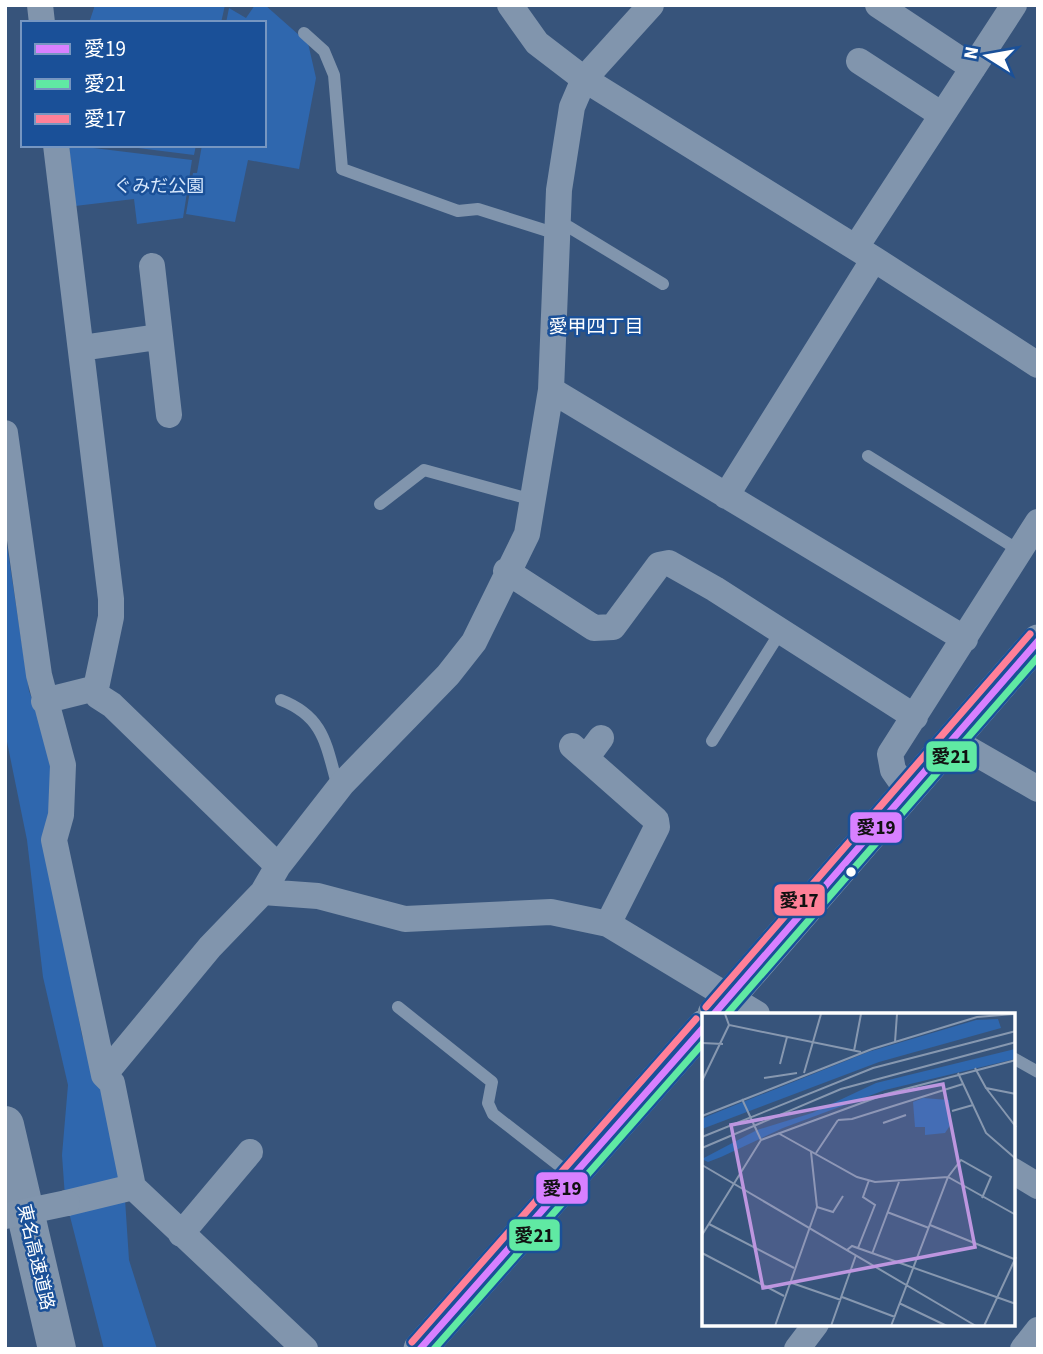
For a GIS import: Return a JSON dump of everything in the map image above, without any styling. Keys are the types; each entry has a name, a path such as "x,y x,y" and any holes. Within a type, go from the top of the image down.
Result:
{"highway":[{"name":"東名高速道路","path":"5,1125 57,1349"}],"street":[{"path":"510,5 537,43 584,79 865,253 1038,365"},
{"path":"104,1075 210,947 263,892 278,866 338,788 448,675 474,642 506,571 527,534 551,390 557,230 572,107 584,79 651,5"},
{"path":"726,496 942,115 1014,5"},
{"path":"889,17 973,68"},
{"path":"866,70 942,115"},
{"path":"56,147 111,599 111,617 96,688 98,696 112,705 278,866"},
{"path":"152,266 169,415"},
{"path":"81,348 158,337"},
{"path":"551,390 965,639"},
{"path":"5,433 44,701 63,765 61,815 54,841 104,1075 112,1083 133,1187 305,1349"},
{"path":"907,790 893,770 890,754 1038,522"},
{"path":"506,571 593,628 602,629 613,627 659,565 669,563 915,717"},
{"path":"263,892 318,897 405,919 551,912 608,924 733,1009 907,790 1038,641"},
{"path":"44,701 96,688"},
{"path":"951,739 1038,789"},
{"path":"586,747 653,802 657,827 608,924"},
{"path":"420,1349 702,1028"},
{"path":"181,1234 250,1152"},
{"path":"1015,1172 1038,1186"},
{"path":"5,1216 133,1187"},
{"path":"797,1349 814,1326"},
{"path":"1023,1349 1038,1330"}],"lane":[{"path":"304,33 324,51 334,75 342,169 458,211 478,209 557,230 569,227 663,284"},
{"path":"868,456 1020,551"},
{"path":"380,505 424,470 533,499"},
{"path":"712,741 781,631"},
{"path":"281,699 299,707 314,719 327,747 338,788"},
{"path":"398,1007 492,1082 488,1103 493,1114 572,1175"},
{"path":"1015,1059 1038,1072"}],"green space":[{"path":"95,5 225,5 221,21 90,21"},
{"path":"255,5 265,5 308,43 316,78 299,169 248,160 235,222 186,214 193,173 197,173 202,147 266,147 266,21 226,21 229,8 246,18"},
{"name":"ぐみだ公園","path":"69,147 192,160 183,218 137,224 134,199 75,206"},
{"path":"130,147 196,147 194,155"},
{"path":"5,532 29,691 57,764 45,839 82,1036 105,1100 124,1184 129,1260 157,1349 104,1349 65,1197 62,1155 68,1085 43,977 27,840 5,732"}],"transit line":[{"name":"愛17","path":"706,1007 1030,634"},
{"name":"愛19","path":"715,1013 1038,641"},
{"name":"愛21","path":"728,1013 1038,657"},
{"name":"愛17","path":"412,1342 696,1019"},
{"name":"愛19","path":"420,1349 702,1029"},
{"name":"愛21","path":"434,1349 702,1044"}],"district":[{"name":"愛甲四丁目","path":"596,326"}]}
